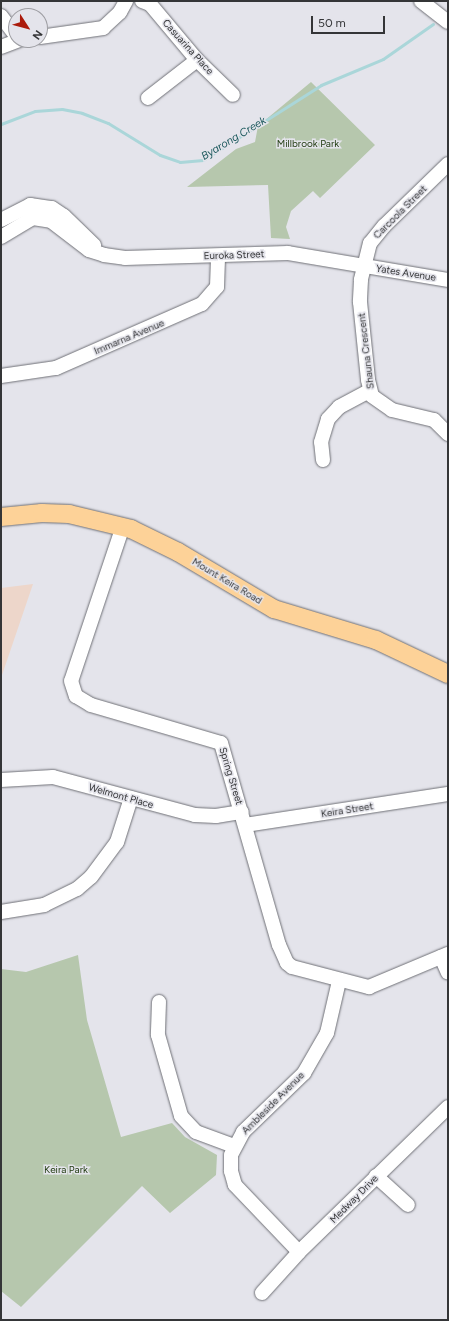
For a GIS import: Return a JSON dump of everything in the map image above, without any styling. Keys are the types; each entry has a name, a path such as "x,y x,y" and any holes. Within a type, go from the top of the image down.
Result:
{"main road":[{"name":"Mount Keira Road","path":"1,517 42,513 69,514 123,526 178,552 274,609 376,640 448,674"}],"street":[{"path":"48,36 103,28 120,12 126,1"},
{"name":"Casuarina Place","path":"142,1 150,4 197,60 233,95"},
{"path":"421,1 448,22"},
{"path":"1,16 8,25"},
{"path":"148,98 197,60"},
{"name":"Carcoola Street","path":"364,266 370,243 384,226 448,164"},
{"path":"1,220 30,205 52,208 64,216 104,255"},
{"name":"Euroka Street","path":"1,237 32,218 51,221 89,250 104,255 125,258 288,253 364,266"},
{"name":"Immarna Avenue","path":"1,376 56,368 202,304 217,287 218,256"},
{"name":"Yates Avenue","path":"364,266 448,280"},
{"name":"Shauna Crescent","path":"364,266 360,302 369,391 377,401 388,408 427,416 448,434"},
{"path":"323,460 322,442 328,419 339,407 369,391"},
{"name":"Spring Street","path":"123,526 71,681 72,691 81,701 91,705 217,741 225,751 283,956 292,967 362,987 375,986 445,955"},
{"name":"Welmont Place","path":"1,780 53,778 195,815 243,818"},
{"name":"Keira Street","path":"243,818 448,794"},
{"path":"1,912 44,905 77,889 91,877 116,842 131,798"},
{"path":"445,955 448,973"},
{"name":"Ambleside Avenue","path":"299,1252 235,1185 230,1163 234,1146 248,1127 304,1073 327,1033 339,981"},
{"path":"159,1002 158,1035 181,1116 196,1132 234,1146"},
{"name":"Medway Drive","path":"262,1293 299,1252 448,1107"},
{"path":"376,1176 408,1205"}],"shaded area":[{"path":"33,584 1,678 1,588"}],"green space":[{"name":"Millbrook Park","path":"311,82 375,145 320,198 313,191 291,211 286,227 290,239 271,238 268,185 187,187 236,149 255,142 258,126"},
{"name":"Keira Park","path":"78,955 87,1020 121,1137 172,1123 185,1137 217,1155 216,1175 170,1213 142,1186 21,1307 1,1291 1,969 26,972"}],"waterway":[{"name":"Byarong Creek","path":"1,124 35,111 62,109 82,113 108,123 160,155 180,162 203,160 321,85 383,59 433,24"}]}
